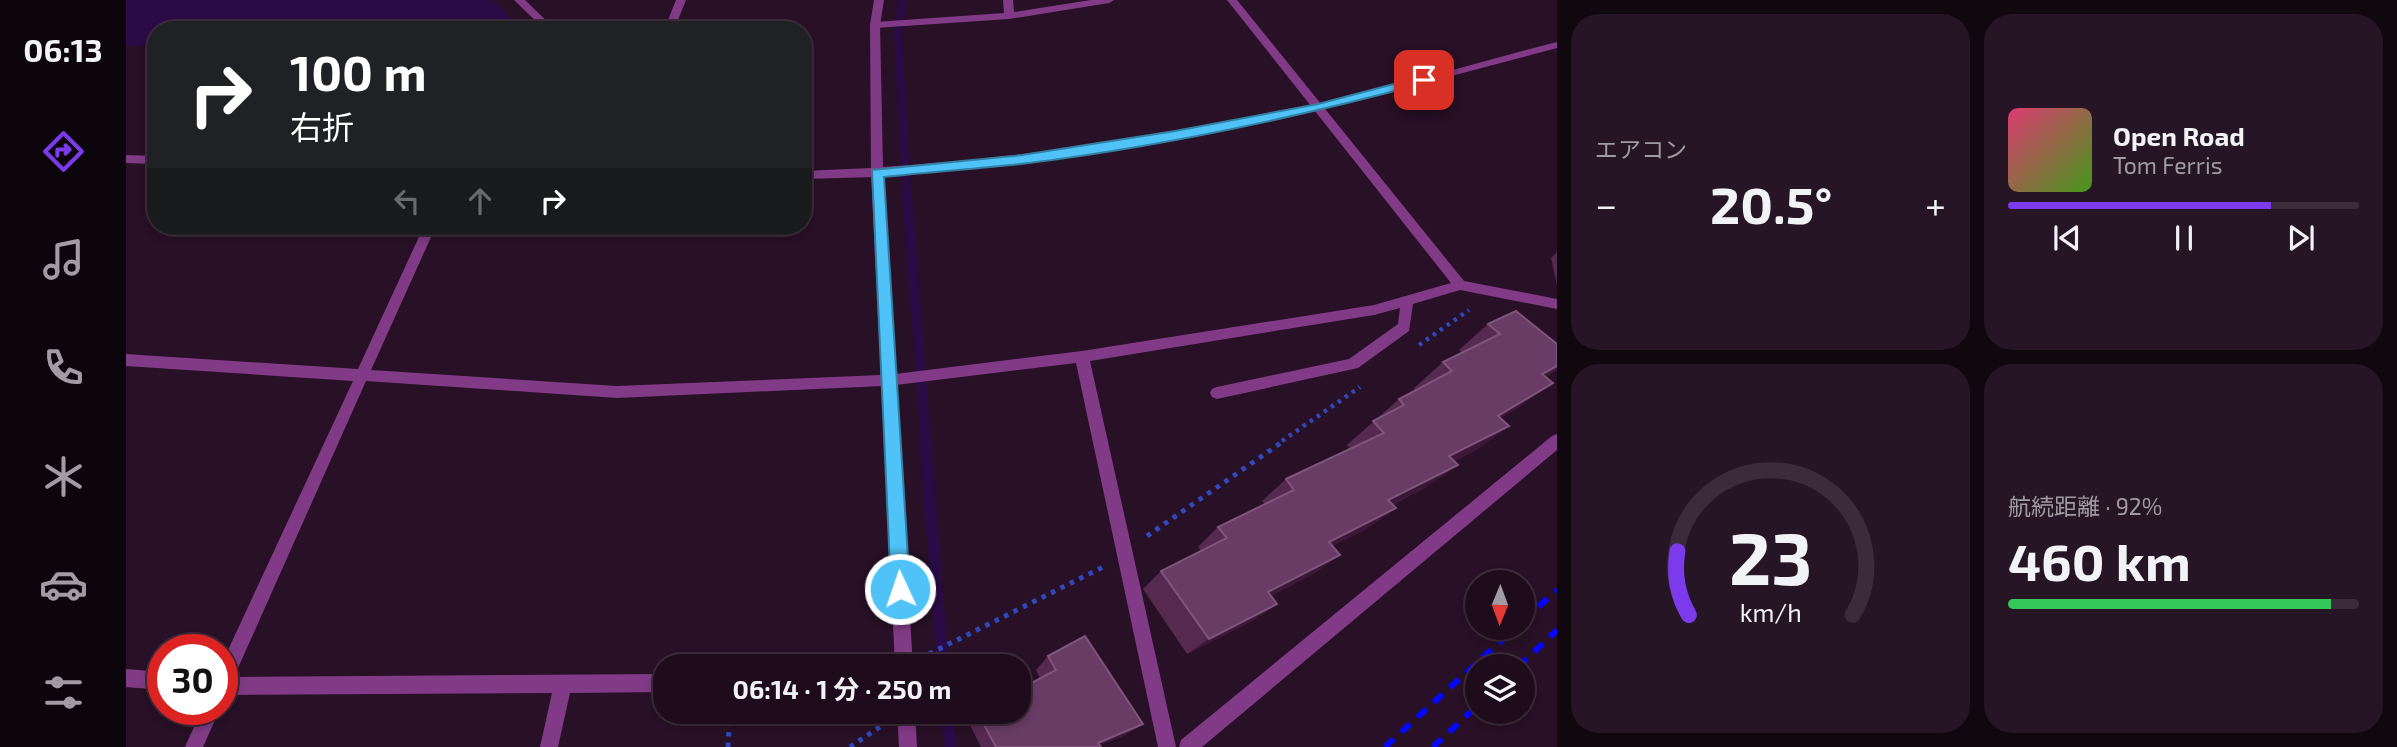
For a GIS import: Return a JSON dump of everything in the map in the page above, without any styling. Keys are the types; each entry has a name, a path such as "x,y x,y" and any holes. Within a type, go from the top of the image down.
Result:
{"street":[{"path":"519,0 541,21"},
{"path":"673,21 681,0"},
{"path":"879,0 875,25 881,172 897,379 904,654"},
{"path":"1008,0 1009,16"},
{"path":"875,25 1009,16 1109,0"},
{"path":"1232,0 1461,285"},
{"path":"812,175 919,170 1022,159 1150,139 1318,107 1557,45"},
{"path":"126,159 147,160"},
{"path":"238,649 426,235"},
{"path":"126,360 617,392 933,376 1082,357 1374,310 1461,285 1557,304"},
{"path":"1217,393 1353,363 1404,327 1407,301"},
{"path":"1082,357 1167,747"},
{"path":"1188,747 1557,441"},
{"path":"126,678 147,680"},
{"path":"238,685 653,682"},
{"path":"549,747 563,683"},
{"path":"901,724 908,747"},
{"path":"194,747 204,725"}],"path":[{"path":"1415,348 1482,301 1491,291"},
{"path":"930,654 1108,564 1371,379"},
{"path":"728,747 729,724"},
{"path":"850,747 886,724"}],"shaded area":[{"path":"126,0 493,0 514,21 147,21 147,45 126,46"}],"building":[{"path":"1516,311 1557,344 1557,366 1542,374 1553,383 1498,416 1509,426 1449,456 1458,465 1388,500 1396,508 1329,542 1340,555 1268,592 1277,604 1209,639 1161,571 1227,538 1218,527 1294,490 1286,479 1384,433 1373,421 1404,405 1399,399 1452,371 1443,362 1500,334 1488,324"},
{"path":"1085,636 1143,724 1098,743 1101,747 996,747 984,724 1031,724 1031,683 1056,670 1048,656"}],"waterway":[{"path":"902,0 898,35 907,197"},
{"path":"907,195 926,441"},
{"path":"925,440 942,654"},
{"path":"948,724 950,747"}],"railway":[{"path":"1535,609 1557,590"},
{"path":"1532,654 1557,630"},
{"path":"1385,747 1502,640"},
{"path":"1433,747 1465,717"}],"route":[{"path":"900,589 877,173 1022,159 1175,135 1318,107 1424,80"}]}
